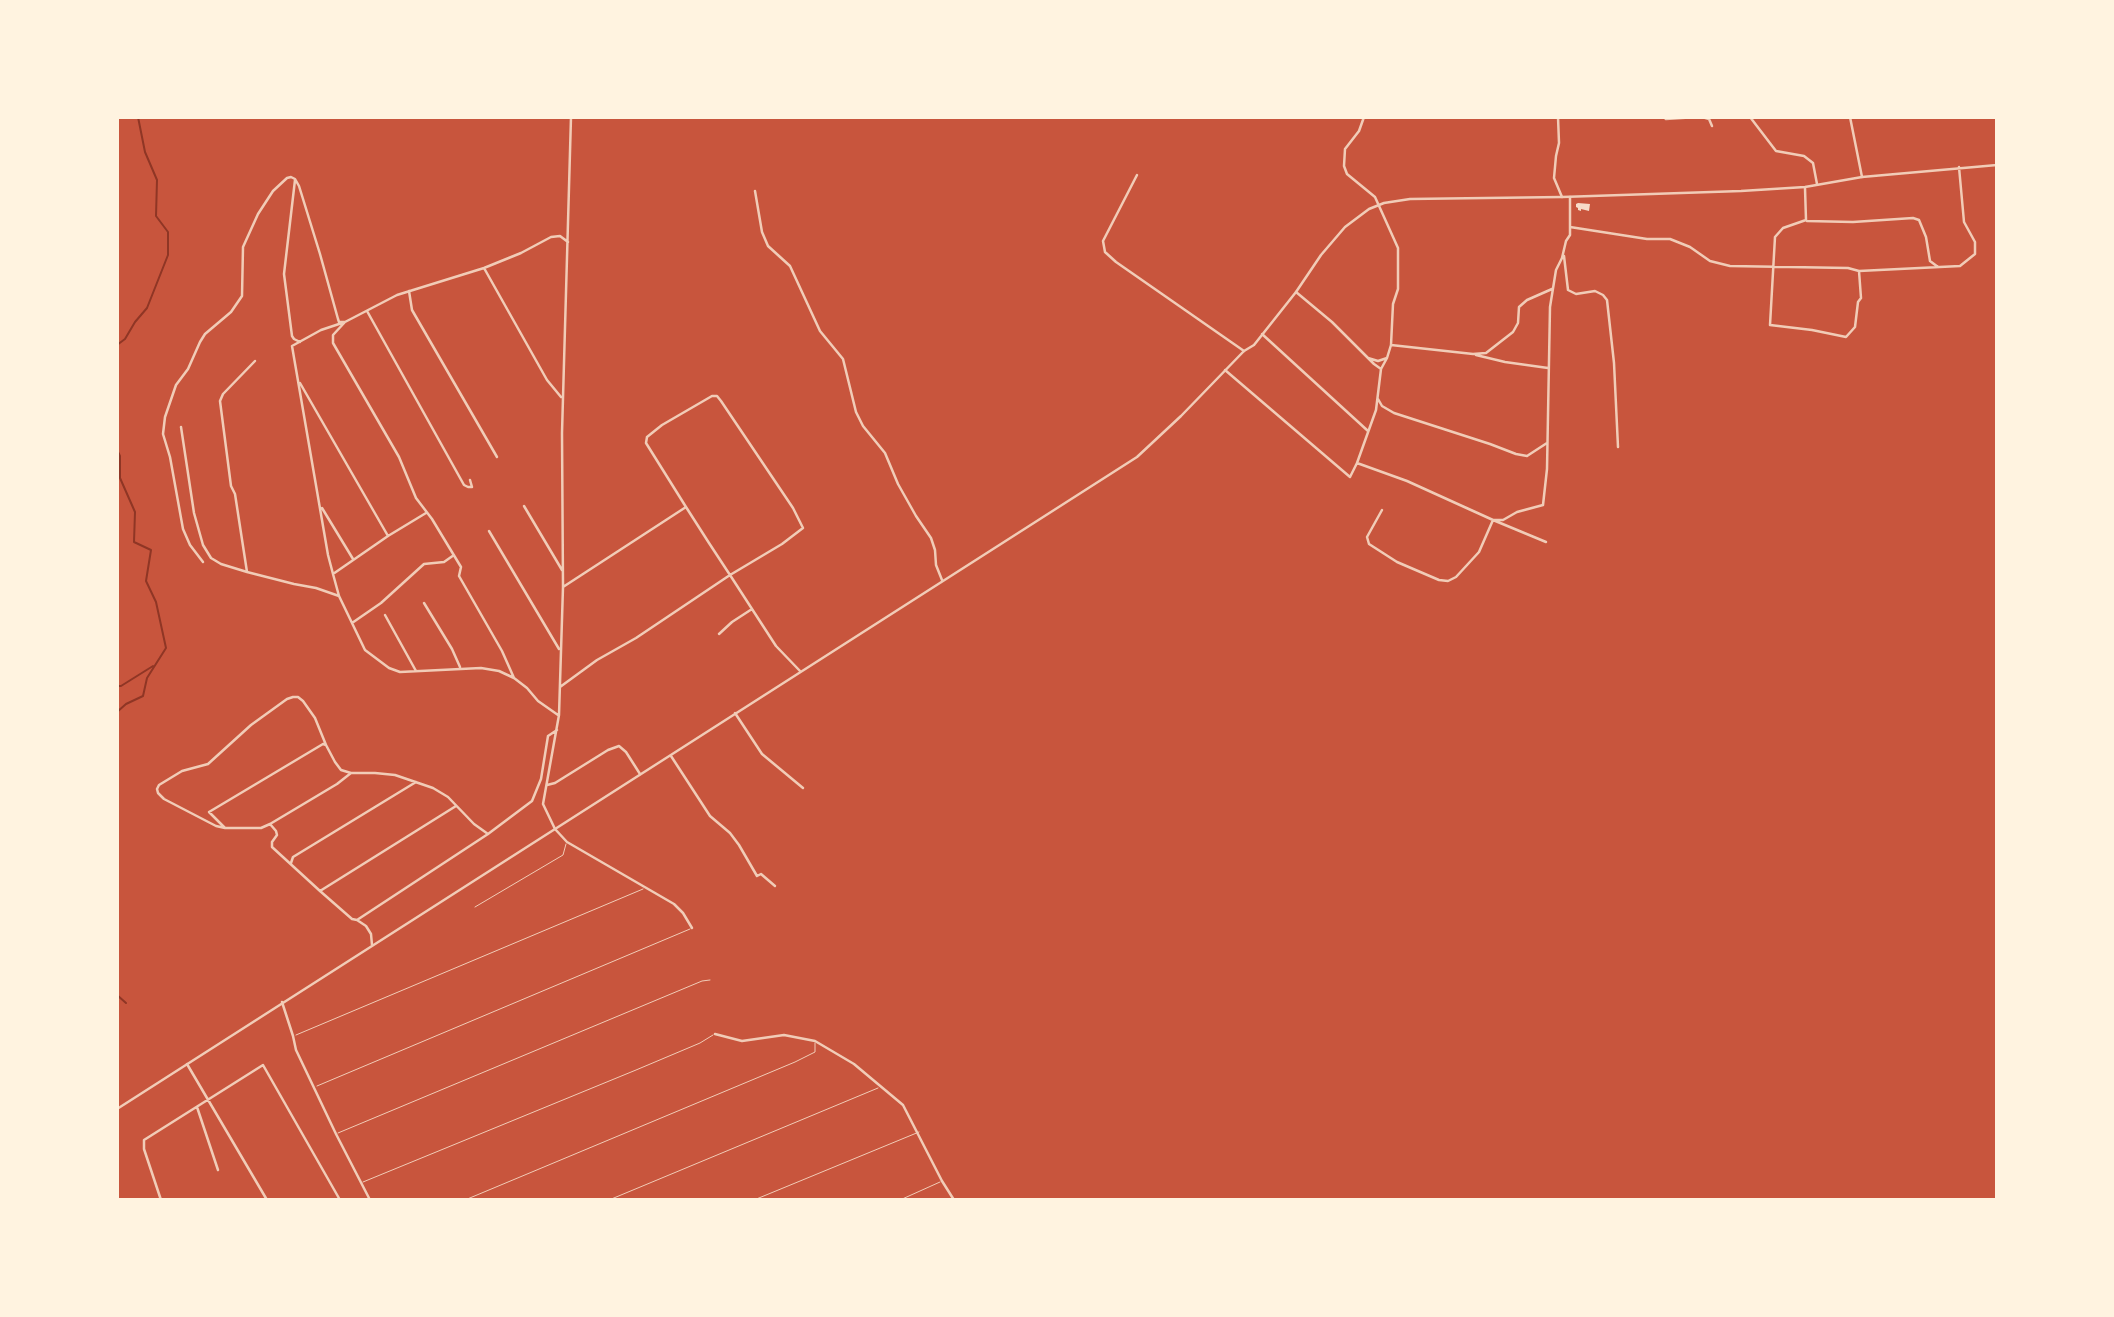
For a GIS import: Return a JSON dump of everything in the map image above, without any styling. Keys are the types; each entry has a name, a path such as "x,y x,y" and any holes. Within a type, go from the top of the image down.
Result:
{"street":[{"path":"572,117 563,399 563,587 559,715 543,804 555,829 567,842 674,904 692,928"},
{"path":"1225,370 1350,477 1376,410 1381,369 1388,358 1391,345 1393,304 1398,289 1398,248 1371,192 1347,174 1345,166 1345,149 1359,131 1364,117"},
{"path":"1558,117 1559,143 1555,178 1562,197"},
{"path":"1664,117 1700,117 1709,119 1712,126"},
{"path":"1751,117 1776,151 1804,156 1813,163 1817,184"},
{"path":"1850,117 1862,177"},
{"path":"117,1109 1137,457 1244,351 1254,345 1345,227 1377,205 1410,199 1684,194 1805,187 1862,177 1997,165"},
{"path":"1570,227 1647,239 1670,239 1690,247 1710,261 1730,266 1848,268 1859,271 1960,266 1975,254 1975,242 1965,222 1959,167"},
{"path":"1137,175 1103,241 1105,252 1244,351"},
{"path":"293,178 299,186 339,322 345,322"},
{"path":"293,178 284,274 292,335 300,342"},
{"path":"203,562 190,545 183,529 170,457 163,434 166,417 176,385 188,369 205,334 231,312 242,296 243,247 258,214 280,183 293,178"},
{"path":"1805,187 1806,220"},
{"path":"755,191 762,232 768,246 790,266 820,331 843,359 856,412 863,426 884,453 898,484 931,538 942,580"},
{"path":"1493,520 1503,520 1517,512 1543,505 1547,469 1550,307 1556,270 1570,235 1570,197"},
{"path":"1859,271 1861,298 1858,302 1855,327 1846,337 1770,326 1775,237 1783,228 1806,220 1919,220 1926,237 1930,261 1941,268"},
{"path":"559,715 538,701 514,678 499,671 460,668 400,672 365,650 339,596 327,555 292,346 409,290 484,268 522,253 551,237 560,236 568,243"},
{"path":"1563,252 1568,290 1576,293 1595,291 1607,300 1614,363 1618,447"},
{"path":"484,268 547,380 563,399"},
{"path":"1473,354 1486,353 1513,332 1518,323 1519,307 1527,300 1553,289"},
{"path":"409,290 412,310 497,457"},
{"path":"1296,292 1381,369"},
{"path":"367,311 464,485 472,486 470,480"},
{"path":"345,322 333,335 333,342 399,457 416,498 461,567 459,576 502,651 514,678"},
{"path":"1262,334 1368,431"},
{"path":"1391,345 1473,354 1549,369"},
{"path":"1368,358 1378,361 1388,358"},
{"path":"247,572 235,494 231,486 220,401 223,394 255,360"},
{"path":"298,380 388,536"},
{"path":"560,687 597,660 636,638 730,575 782,544 803,528 793,508 717,396 712,396 662,425 648,437 646,443 730,575 776,646 800,671"},
{"path":"1377,397 1381,406 1394,413 1516,454 1527,456 1547,443"},
{"path":"181,427 194,513 203,545 211,558 247,572 339,596"},
{"path":"1357,463 1406,481 1546,542"},
{"path":"320,506 353,560"},
{"path":"524,506 562,570"},
{"path":"563,587 687,507"},
{"path":"1382,510 1367,537 1369,544 1397,562 1439,580 1453,580 1479,552 1493,520"},
{"path":"333,574 427,512"},
{"path":"489,531 561,652"},
{"path":"352,623 381,603 424,564 444,562 454,555"},
{"path":"424,603 452,649 460,668"},
{"path":"719,634 752,609"},
{"path":"385,615 416,671"},
{"path":"351,773 261,828 216,827 163,799 157,789 181,771 208,764 251,725 287,699 298,697 315,718 326,745 341,769 351,773 396,775 433,788 448,797 474,824 488,834"},
{"path":"735,713 762,754 803,788"},
{"path":"357,920 488,834 532,801 541,779 548,736 557,730"},
{"path":"225,828 209,812 318,746 326,745"},
{"path":"547,785 619,746 640,774"},
{"path":"670,755 710,816 730,833 739,845 757,876 761,874 775,886"},
{"path":"291,863 293,857 416,782"},
{"path":"320,891 456,806"},
{"path":"270,824 277,835 272,847 352,919 366,926 371,934 372,945"},
{"path":"282,1002 296,1049 313,1088 370,1200"},
{"path":"715,1034 742,1041 784,1035 815,1041 853,1064 903,1105 954,1200"},
{"path":"187,1064 267,1200"},
{"path":"161,1200 144,1149 144,1140 263,1065 340,1200"},
{"path":"197,1107 218,1170"}],"lane":[{"path":"475,907 563,855 567,842"},
{"path":"293,1036 646,887"},
{"path":"313,1088 692,928"},
{"path":"335,1134 702,981 710,980"},
{"path":"361,1183 701,1043 715,1034"},
{"path":"465,1200 795,1062 815,1052 815,1041"},
{"path":"609,1200 882,1087"},
{"path":"754,1200 919,1132"},
{"path":"900,1200 942,1181"}],"building":[{"path":"1578,203 1590,204 1589,211 1578,210"}],"waterway":[{"path":"117,345 125,339 147,308 168,255 168,232 156,216 157,180 145,152 138,117"},
{"path":"117,450 120,456 120,478 135,512 134,542 151,550 146,581 156,602 166,648 147,678 143,696 117,712"},
{"path":"117,686 153,666"},
{"path":"117,995 126,1003"}]}
